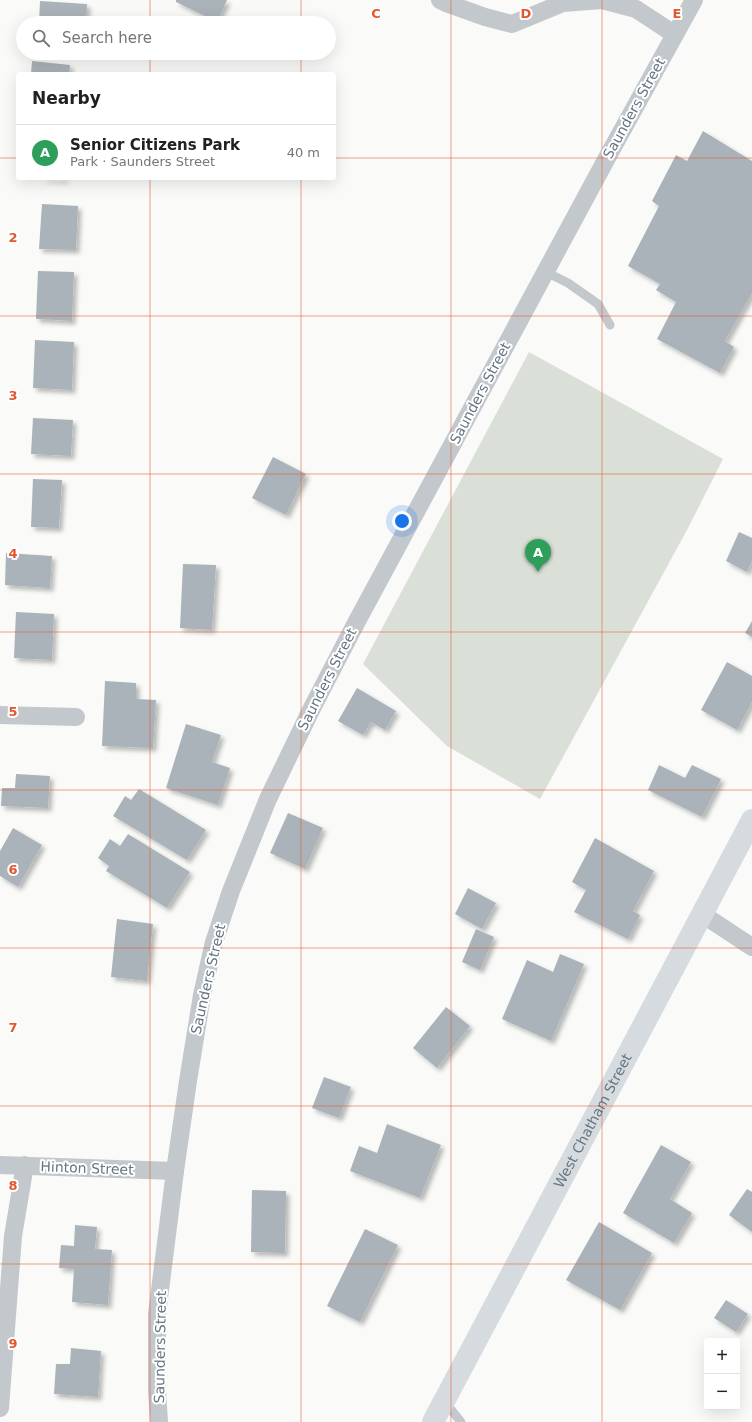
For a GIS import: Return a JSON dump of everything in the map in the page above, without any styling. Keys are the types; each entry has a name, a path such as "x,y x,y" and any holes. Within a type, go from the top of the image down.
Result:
{"street":[{"path":"440,0 485,17 512,24 563,3 602,0 636,10 674,34"},
{"name":"Saunders Street","path":"159,1422 157,1391 158,1314 175,1171 202,995 214,942 231,891 268,799 311,710 360,616 674,34 694,0"},
{"path":"0,715 76,717"},
{"name":"West Chatham Street","path":"433,1422 752,820"},
{"path":"702,914 752,947"},
{"name":"Hinton Street","path":"0,1165 175,1171"},
{"path":"0,1408 13,1236 26,1165"}],"lane":[{"path":"546,272 568,284 598,304 610,324"},
{"path":"444,1401 461,1422"}],"shaded area":[{"path":"529,352 723,459 687,530 540,799 447,746 363,664"}],"building":[{"path":"176,0 227,0 220,16 205,16 176,2"},
{"path":"40,1 87,4 86,16 39,16"},
{"path":"32,61 70,65 69,72 31,72"},
{"path":"703,131 752,161 752,293 725,341 734,347 720,373 657,339 676,302 656,290 660,284 628,266 659,206 652,201 676,155 687,161"},
{"path":"42,204 78,206 76,250 39,249"},
{"path":"38,271 74,272 72,321 36,319"},
{"path":"35,340 74,342 72,390 33,388"},
{"path":"33,418 73,420 71,456 31,454"},
{"path":"273,457 306,474 286,515 252,498"},
{"path":"33,479 62,480 59,528 31,527"},
{"path":"739,532 752,538 752,561 747,572 726,561"},
{"path":"6,553 52,556 50,588 5,585"},
{"path":"183,564 216,565 212,630 180,628"},
{"path":"16,612 54,614 52,660 14,658"},
{"path":"752,621 752,637 745,633"},
{"path":"727,662 752,676 752,702 737,730 701,710"},
{"path":"105,681 136,683 136,699 156,700 153,748 102,746"},
{"path":"357,688 396,711 385,730 371,722 363,735 338,721"},
{"path":"186,724 221,735 212,762 230,768 218,805 166,788"},
{"path":"659,765 685,778 692,765 721,779 702,817 648,790"},
{"path":"16,774 50,776 48,808 1,806 2,788 15,788"},
{"path":"139,789 206,830 187,860 113,816 125,796 131,800"},
{"path":"288,813 323,828 305,869 270,853"},
{"path":"13,828 42,845 18,887 0,876 0,851"},
{"path":"128,834 190,872 167,908 106,871 109,866 98,858 110,839 120,846"},
{"path":"595,838 654,871 633,911 640,915 628,939 574,912 586,890 572,882"},
{"path":"468,888 496,903 482,929 455,914"},
{"path":"117,919 153,924 147,981 111,977"},
{"path":"476,929 494,937 480,970 462,962"},
{"path":"560,954 584,964 551,1041 502,1019 527,960 553,972"},
{"path":"446,1007 470,1026 437,1068 413,1048"},
{"path":"324,1077 351,1087 339,1118 312,1108"},
{"path":"387,1124 441,1145 420,1198 350,1171 359,1146 377,1153"},
{"path":"661,1145 691,1162 670,1199 692,1213 674,1243 623,1213"},
{"path":"747,1189 752,1192 752,1232 729,1215"},
{"path":"252,1190 286,1191 285,1253 251,1252"},
{"path":"599,1222 652,1253 620,1310 566,1280"},
{"path":"75,1225 97,1227 95,1249 112,1250 108,1305 72,1302 74,1269 59,1268 61,1245 74,1246"},
{"path":"365,1229 398,1245 360,1322 327,1306"},
{"path":"726,1300 748,1314 736,1332 714,1318"},
{"path":"71,1348 101,1351 98,1397 54,1394 56,1364 70,1364"}],"place":[{"name":"Senior Citizens Park","path":"538,572"}]}
